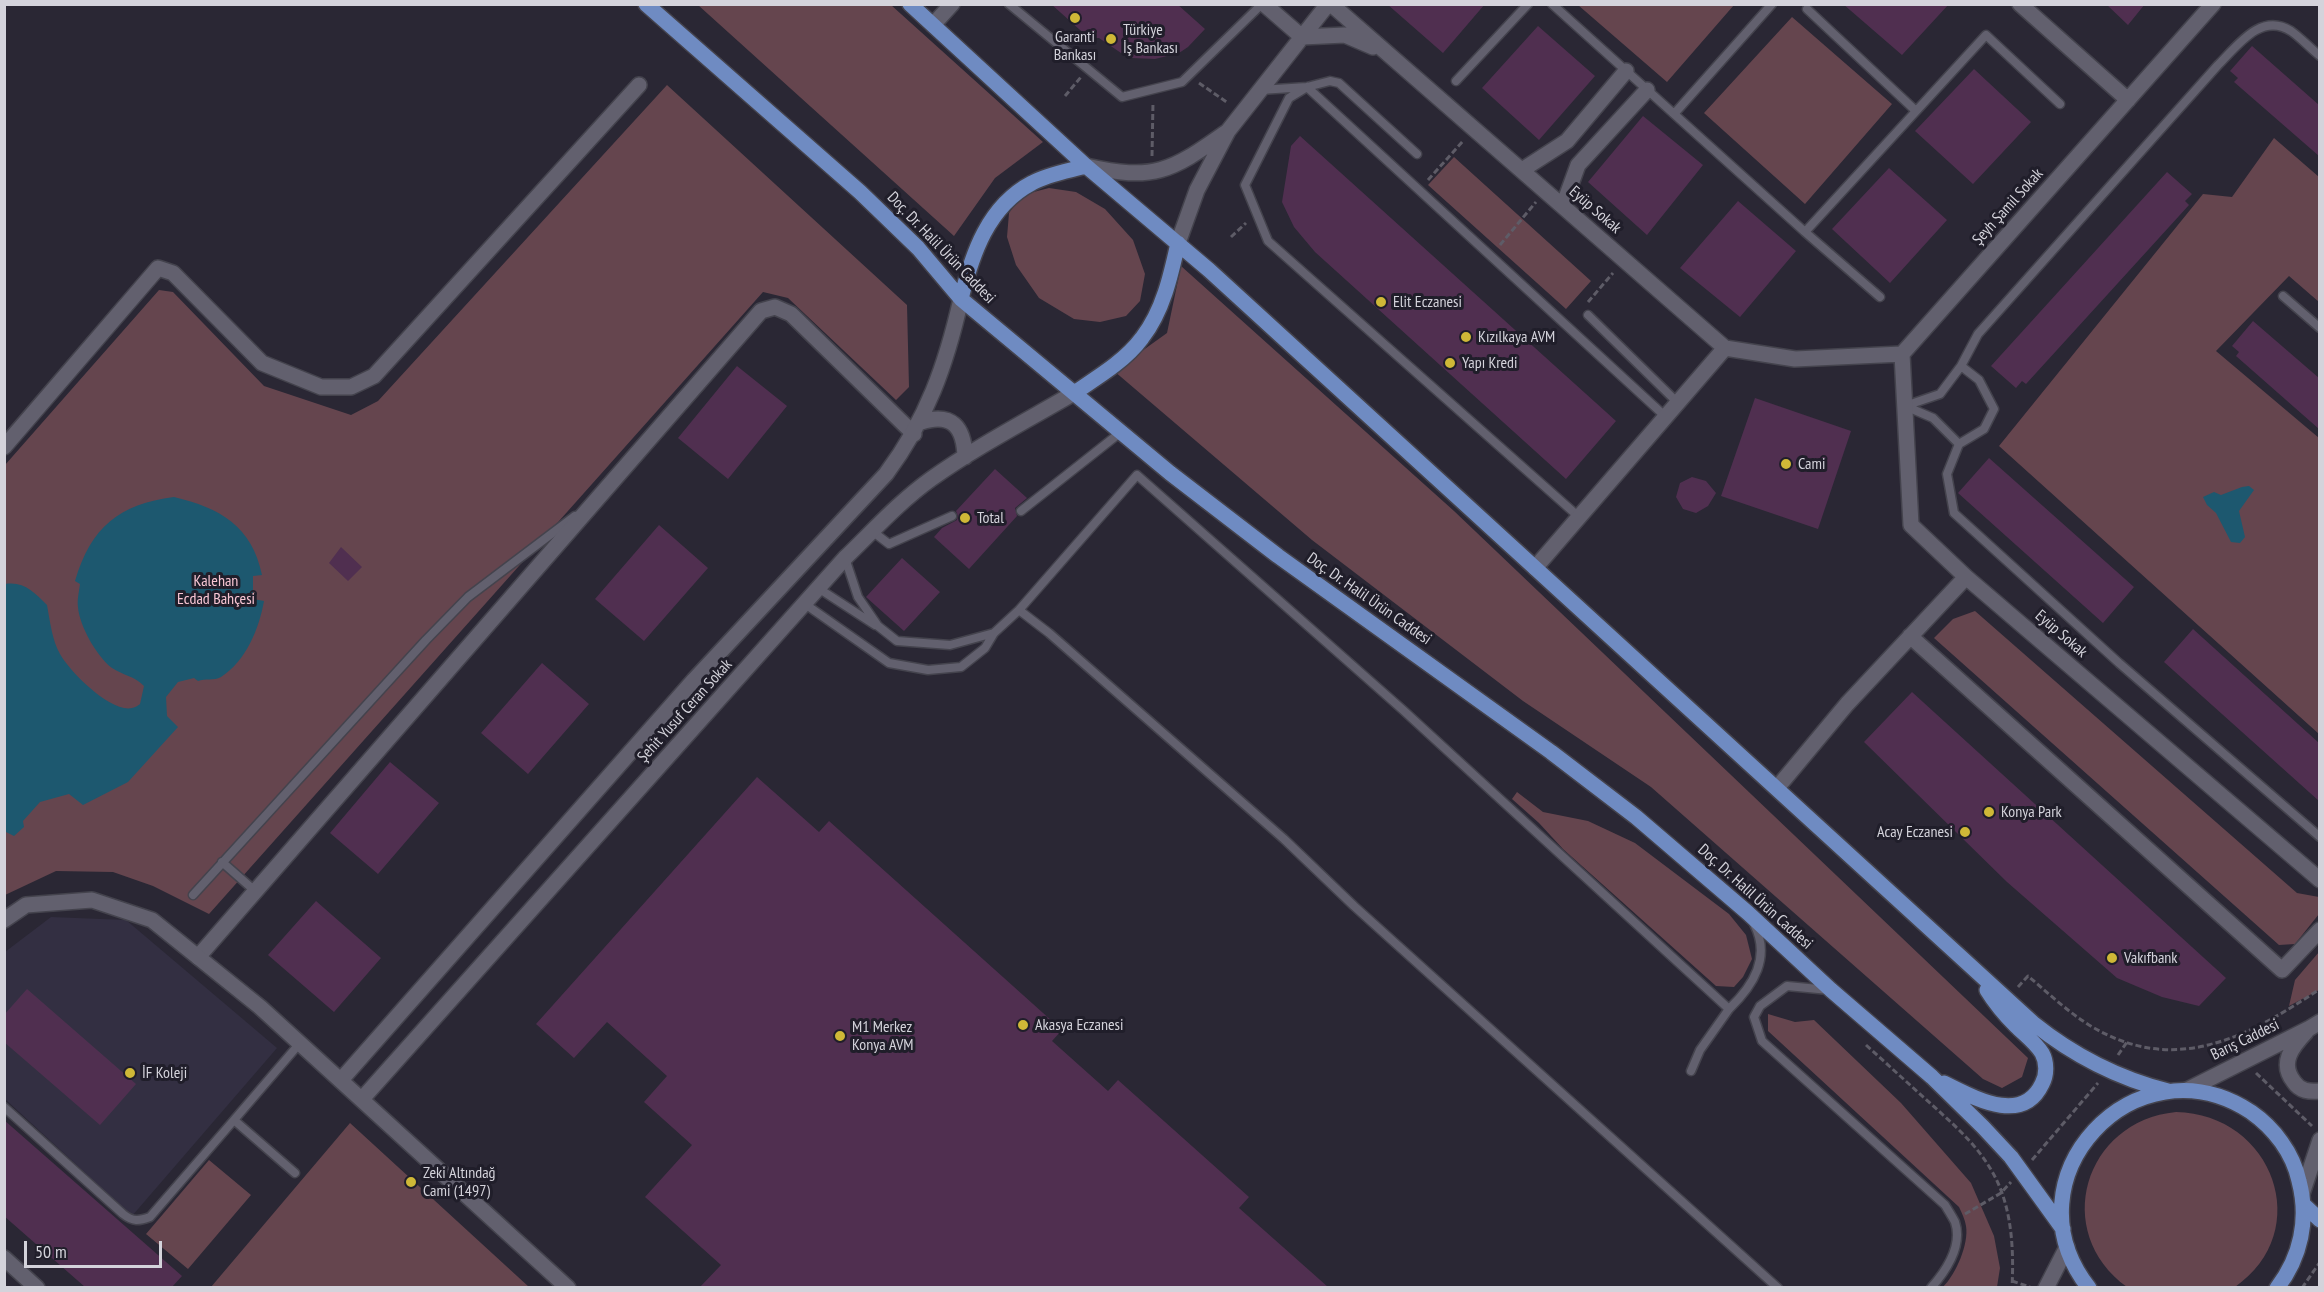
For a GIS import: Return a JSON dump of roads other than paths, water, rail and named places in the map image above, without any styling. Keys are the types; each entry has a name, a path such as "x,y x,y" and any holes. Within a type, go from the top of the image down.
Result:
{"main road":[{"name":"Doç. Dr. Halil Ürün Caddesi","path":"646,4 860,192 918,248 961,299 1170,473 1278,556 1551,752 1636,818 1748,913 1831,990 1932,1077 1983,1127 2021,1171 2063,1229"},
{"path":"910,4 1086,166 1178,243 2006,999 2057,1043 2107,1071 2168,1091"},
{"path":"961,299 975,249 989,224 1007,201 1032,183 1086,166"},
{"path":"1074,393 1124,358 1142,338 1155,317 1166,292 1178,243"},
{"path":"1932,1077 1979,1099 2013,1107 2025,1103 2035,1095 2043,1083 2046,1069 2043,1055 2000,1010 1974,970"},
{"path":"2089,1287 2073,1264 2063,1229 2062,1203 2066,1176 2077,1153 2092,1131 2119,1108 2151,1095 2187,1090 2223,1098 2256,1115 2270,1128 2286,1150 2298,1176 2304,1200 2301,1238 2295,1258 2277,1287"},
{"path":"2304,1200 2319,1220"}],"street":[{"path":"933,25 951,4"},
{"path":"1263,4 1302,37 1345,35 1387,53"},
{"path":"1178,243 1197,190 1228,131 1330,4"},
{"name":"Eyüp Sokak","path":"1330,4 1725,348"},
{"path":"2020,4 2128,99"},
{"name":"Şeyh Şamil Sokak","path":"1902,354 2213,4"},
{"path":"1522,170 1566,141 1626,71"},
{"path":"4,447 158,268 173,273 262,363 321,387 351,387 374,376 639,85"},
{"path":"1563,206 1578,165 1647,90"},
{"path":"1086,166 1124,173 1152,172 1174,166 1228,131"},
{"name":"Şehit Yusuf Ceran Sokak","path":"341,1080 694,680 886,474 917,428 945,361 961,299"},
{"path":"198,957 761,311 775,307 791,314 917,428 944,418 955,424 962,434 965,457"},
{"path":"1535,568 1725,348 1795,359 1902,354"},
{"name":"Eyüp Sokak","path":"1902,354 1911,525 1965,577 2319,880"},
{"name":"Şehit Yusuf Ceran Sokak","path":"362,1099 818,588 872,531 909,496 965,457 1074,393"},
{"path":"1777,788 1847,704 1965,577"},
{"path":"1910,636 2282,970 2319,930"},
{"path":"4,920 26,905 92,900 152,920 260,1006 568,1287"},
{"path":"2315,1025 2292,1051 2287,1062 2288,1074 2297,1087 2308,1092 2319,1091"},
{"name":"Barış Caddesi","path":"2187,1090 2315,1025"},
{"path":"2304,1200 2319,1140"},
{"path":"2046,1287 2067,1247"},
{"path":"4,1258 37,1287"}],"lane":[{"path":"1009,4 1122,97 1182,82 1263,4"},
{"path":"1456,81 1528,4"},
{"path":"1552,4 1880,297"},
{"path":"1674,114 1772,4"},
{"path":"1807,6 1916,111"},
{"path":"1905,406 1940,394 1961,366 1978,334 2218,65 2254,29 2273,25 2290,31 2319,56"},
{"path":"1805,232 1986,35 2060,104"},
{"path":"1260,90 1307,87 1330,81 1339,83 1417,154"},
{"path":"1307,87 1667,417"},
{"path":"1307,87 1289,98 1245,185 1268,241 1579,517"},
{"path":"2283,296 2319,328"},
{"path":"1588,315 1678,403"},
{"path":"1961,366 1979,381 1994,409 1984,429 1959,444 1947,474 1954,513 2119,663 2319,837"},
{"path":"1905,406 1933,418 1959,444"},
{"path":"1021,511 1121,432"},
{"path":"804,604 889,663 928,670 961,667 985,648 994,633 1019,610 1137,475 1403,710 1730,1009"},
{"path":"193,895 468,597 591,504"},
{"path":"872,531 889,544 952,516"},
{"path":"845,558 858,597 878,626"},
{"path":"818,588 878,626 897,641 950,645 994,633"},
{"path":"1019,610 1049,633 1276,832 1354,906 1778,1287"},
{"path":"222,862 255,891"},
{"path":"1691,1071 1700,1050 1730,1009 1745,994 1759,968 1762,940 1748,913"},
{"path":"1831,990 1787,986 1760,1006 1754,1017 1762,1041 1945,1205 1954,1221 1955,1250 1946,1271 1931,1287"},
{"path":"4,1107 123,1214 131,1220 140,1221 150,1217 300,1043"},
{"path":"234,1120 295,1173"}],"water":[{"path":"2249,486 2254,490 2239,511 2245,537 2240,543 2231,542 2216,513 2207,505 2203,497 2214,492 2221,495"},
{"path":"174,497 206,507 232,522 250,544 262,575 253,576 253,599 264,601 250,644 238,662 221,677 198,681 194,678 178,682 166,697 167,716 178,727 128,782 83,805 69,794 40,802 23,821 24,827 14,836 4,831 5,584 23,586 47,605 57,649 65,662 92,690 123,708 132,708 140,704 144,686 106,663 85,631 79,614 80,584 75,581 89,546 110,521 138,505"}],"place":[{"name":"Garanti Bankası","path":"1075,18"},
{"name":"Türkiye İş Bankası","path":"1111,39"},
{"name":"Elit Eczanesi","path":"1381,302"},
{"name":"Kızılkaya AVM","path":"1466,337"},
{"name":"Yapı Kredi","path":"1450,363"},
{"name":"Cami","path":"1786,464"},
{"name":"Total","path":"965,518"},
{"name":"Konya Park","path":"1989,812"},
{"name":"Acay Eczanesi","path":"1965,832"},
{"name":"Vakıfbank","path":"2112,958"},
{"name":"Akasya Eczanesi","path":"1023,1025"},
{"name":"M1 Merkez Konya AVM","path":"840,1036"},
{"name":"İF Koleji","path":"130,1073"},
{"name":"Zeki Altındağ Cami (1497)","path":"411,1182"}],"park label":[{"name":"Kalehan Ecdad Bahçesi","path":"216,590"}]}
